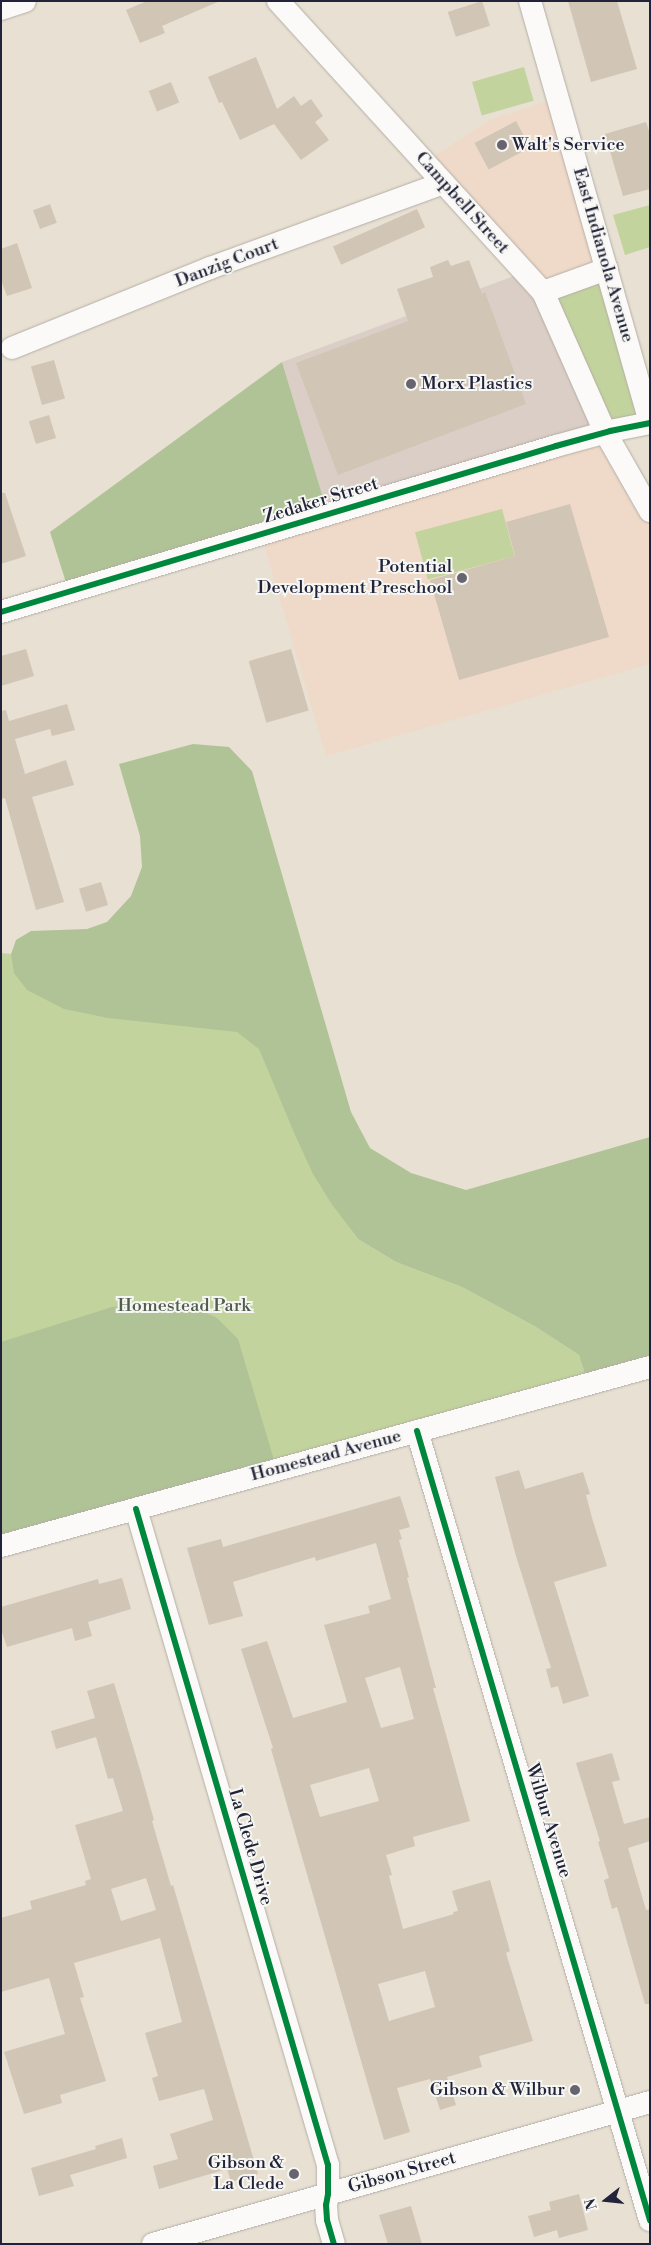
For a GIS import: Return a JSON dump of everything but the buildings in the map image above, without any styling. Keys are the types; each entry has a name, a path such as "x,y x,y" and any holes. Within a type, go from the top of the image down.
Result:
{"street":[{"path":"1,9 25,1"},
{"name":"Campbell Street","path":"278,1 543,292 605,432 650,511"},
{"name":"East Indianola Avenue","path":"530,1 608,269 650,423"},
{"name":"Danzig Court","path":"12,348 210,268 443,183"},
{"path":"543,292 608,269"},
{"name":"Zedaker Street","path":"1,612 605,432 650,423"},
{"name":"Homestead Avenue","path":"1,1546 650,1367"},
{"name":"Wilbur Avenue","path":"417,1431 650,2220"},
{"name":"La Clede Drive","path":"136,1509 328,2165 327,2220 334,2244"},
{"name":"Gibson Street","path":"154,2244 650,2102"}],"shaded area":[{"path":"558,98 607,269 543,292 425,162 490,120"},
{"path":"525,272 605,432 328,514 282,362"},
{"name":"Potential Development Preschool","path":"605,432 650,511 650,664 326,756 261,534"}],"green space":[{"path":"524,67 534,101 482,116 472,82"},
{"path":"650,205 650,247 625,255 613,215"},
{"path":"607,269 650,423 610,431 543,292"},
{"path":"282,362 328,514 69,592 50,532"},
{"path":"502,509 515,556 428,580 415,532"},
{"path":"193,744 229,747 252,771 351,1112 370,1148 411,1173 466,1190 650,1137 650,1367 588,1384 579,1355 536,1327 462,1287 396,1262 358,1239 331,1203 313,1174 259,1049 237,1032 108,1018 64,1009 27,990 14,973 11,954 16,940 31,931 87,929 107,922 131,896 142,867 140,836 119,764"},
{"name":"Homestead Park","path":"1,953 286,980 347,1224 358,1239 396,1262 462,1287 536,1327 579,1355 588,1384 1,1546"},
{"path":"159,1304 197,1309 217,1318 238,1339 277,1470 1,1546 1,1342 112,1307"}],"cycle path":[{"path":"1,612 556,446 610,431 650,423"},
{"path":"417,1431 650,2220"},
{"path":"136,1509 328,2165 327,2220 334,2244"}],"place":[{"name":"Walt's Service","path":"502,145"},
{"name":"Morx Plastics","path":"411,384"},
{"name":"Potential Development Preschool","path":"462,578"},
{"name":"Gibson & Wilbur","path":"575,2090"},
{"name":"Gibson & La Clede","path":"294,2174"}]}
